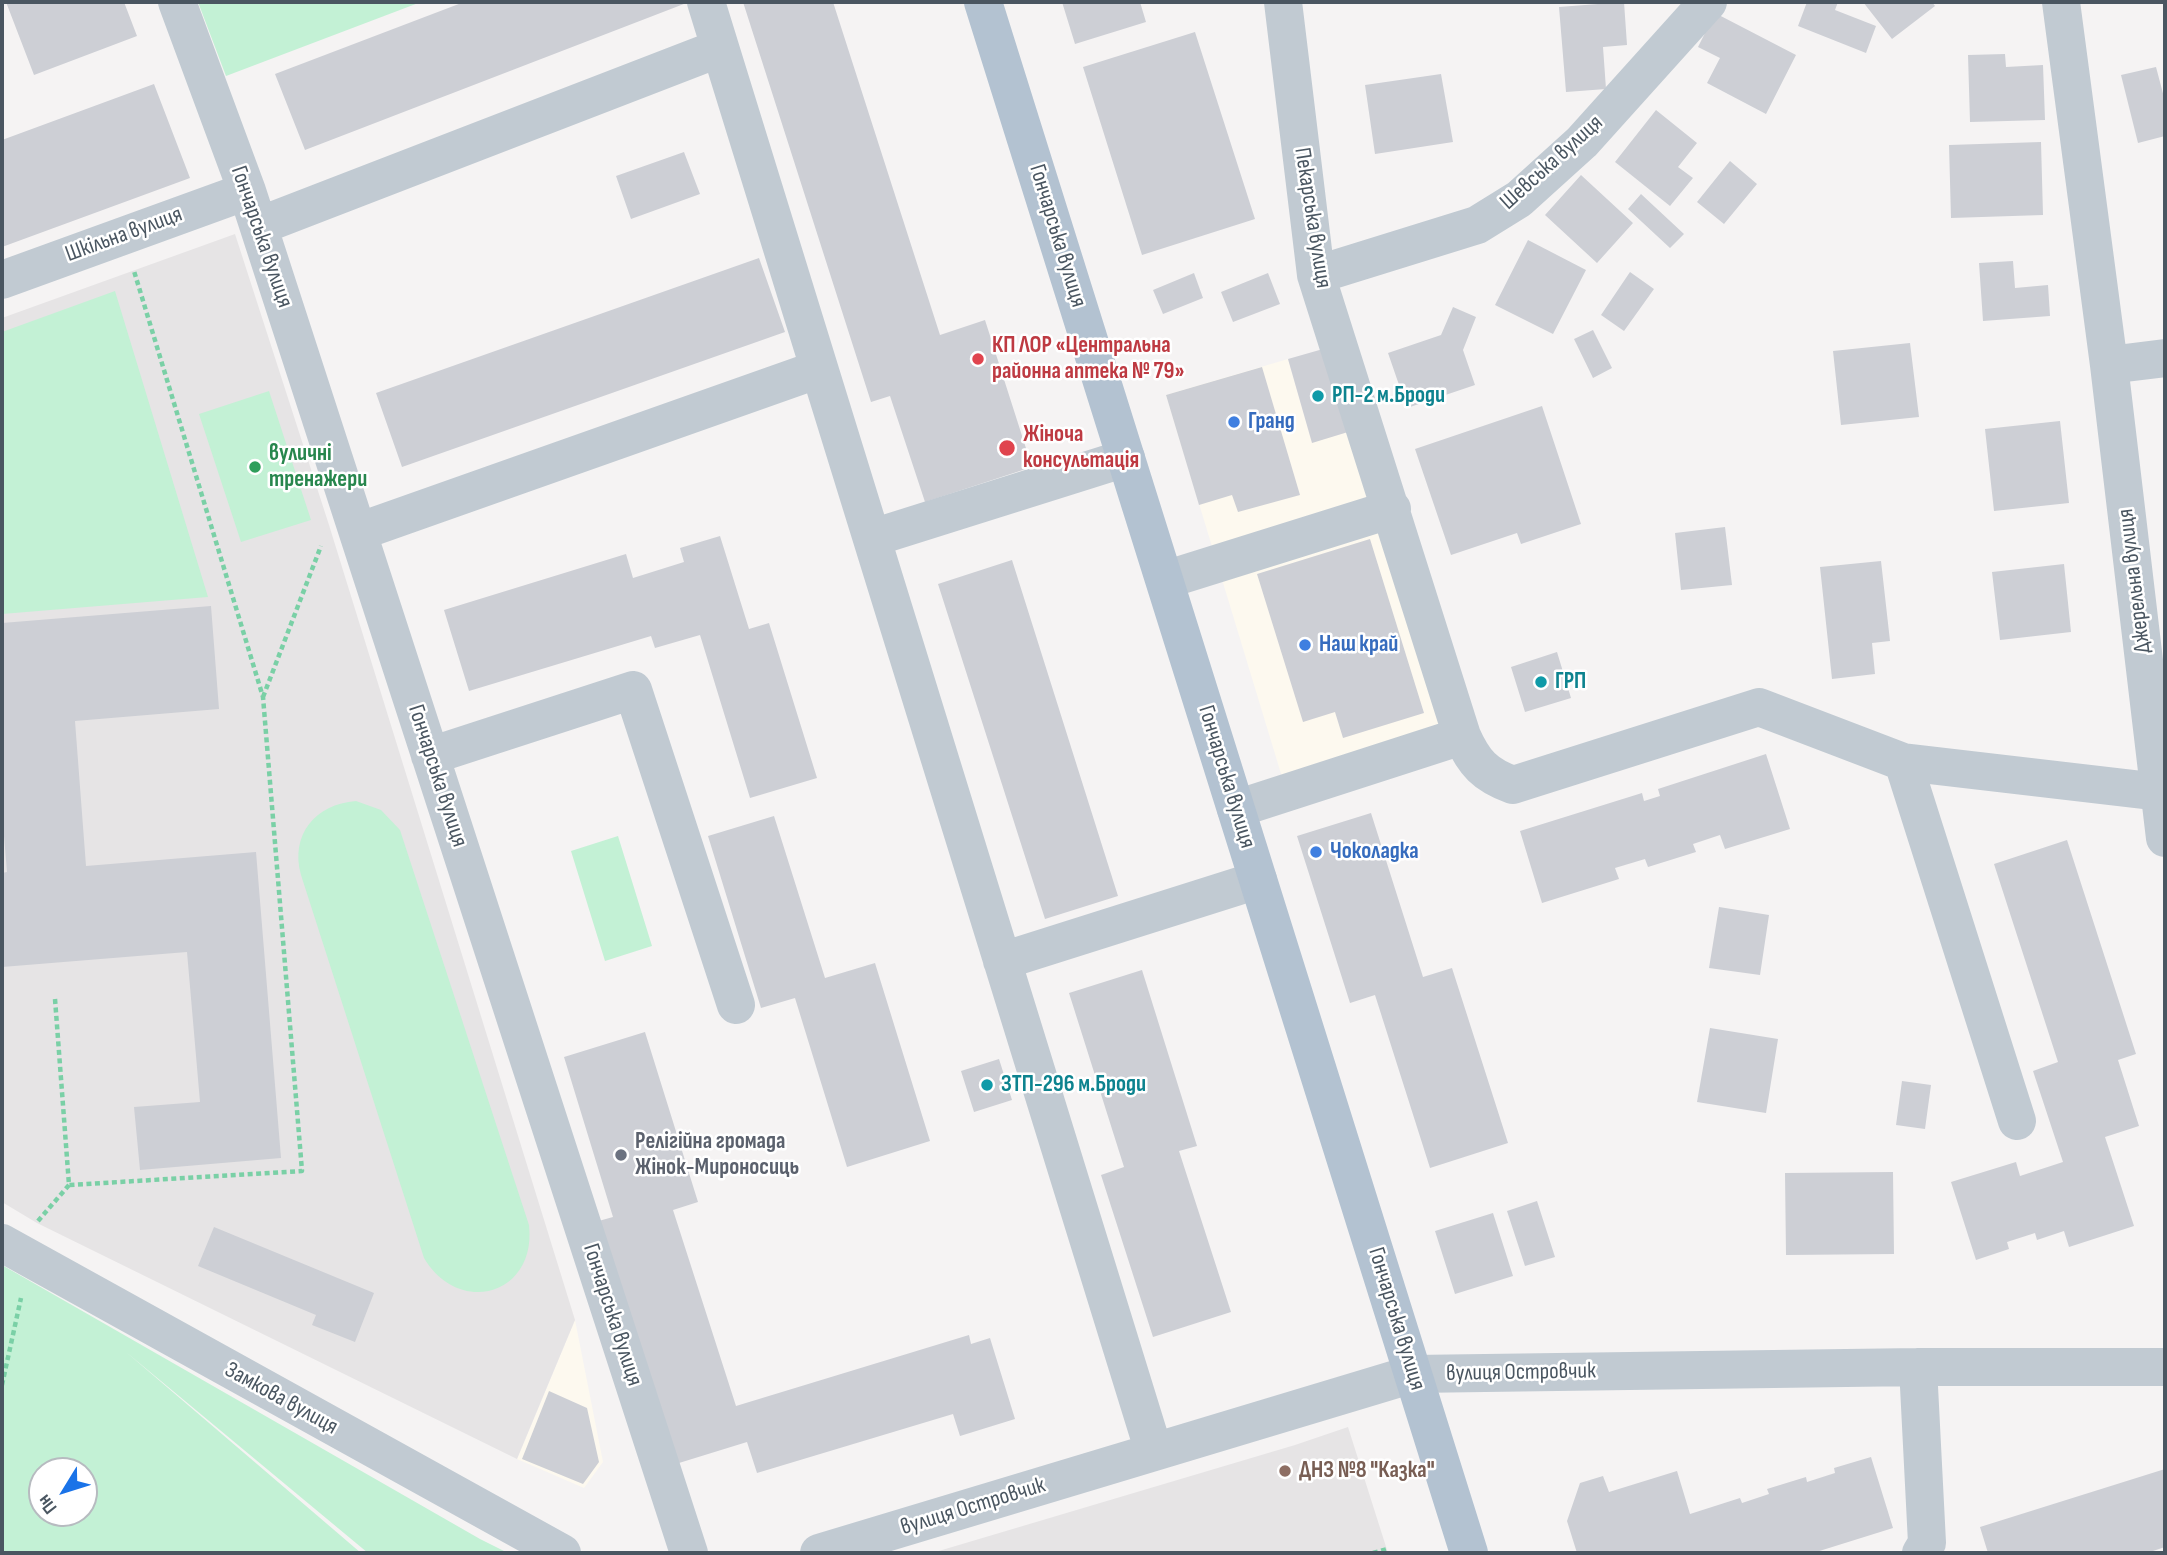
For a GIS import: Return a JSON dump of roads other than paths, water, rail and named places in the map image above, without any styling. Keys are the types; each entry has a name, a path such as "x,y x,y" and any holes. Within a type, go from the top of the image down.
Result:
{"main road":[{"name":"Гончарська вулиця","path":"983,2 1469,1553"}],"street":[{"name":"Гончарська вулиця","path":"177,2 259,226 341,535 430,756 690,1553"},
{"path":"706,2 1154,1452"},
{"name":"Пекарська вулиця","path":"1283,2 1316,275 1462,736 1478,767 1493,778 1513,785 1759,707 1903,762 2160,792"},
{"name":"Шевська вулиця","path":"1316,275 1477,225 1519,199 1582,142 1708,2"},
{"name":"Джерельна вулиця","path":"2061,2 2109,365 2165,838"},
{"path":"259,226 720,48"},
{"name":"Шкільна вулиця","path":"2,280 247,191"},
{"path":"2109,365 2165,358"},
{"path":"341,535 819,369"},
{"path":"872,538 1126,458"},
{"path":"1165,580 1392,509"},
{"path":"430,756 633,690 736,1004"},
{"path":"1237,808 1462,736"},
{"path":"1903,762 2017,1121"},
{"path":"1002,961 1258,880"},
{"name":"Замкова вулиця","path":"15,1251 562,1553"},
{"path":"1919,1367 1927,1543 1921,1553"},
{"name":"вулиця Островчик","path":"819,1553 1413,1374 1919,1367 2165,1367"}],"place":[{"name":"КП ЛОР «Центральна районна аптека № 79»","path":"978,359"},
{"name":"РП-2 м.Броди","path":"1318,396"},
{"name":"Гранд","path":"1234,422"},
{"name":"Жіноча консультація","path":"1007,448"},
{"name":"вуличні тренажери","path":"255,467"},
{"name":"Наш край","path":"1305,645"},
{"name":"ГРП","path":"1541,682"},
{"name":"Чоколадка","path":"1316,852"},
{"name":"ЗТП-296 м.Броди","path":"987,1085"},
{"name":"Релігійна громада Жінок-Мироносиць","path":"621,1155"},
{"name":"ДНЗ №8 \"Казка\"","path":"1285,1471"}]}
